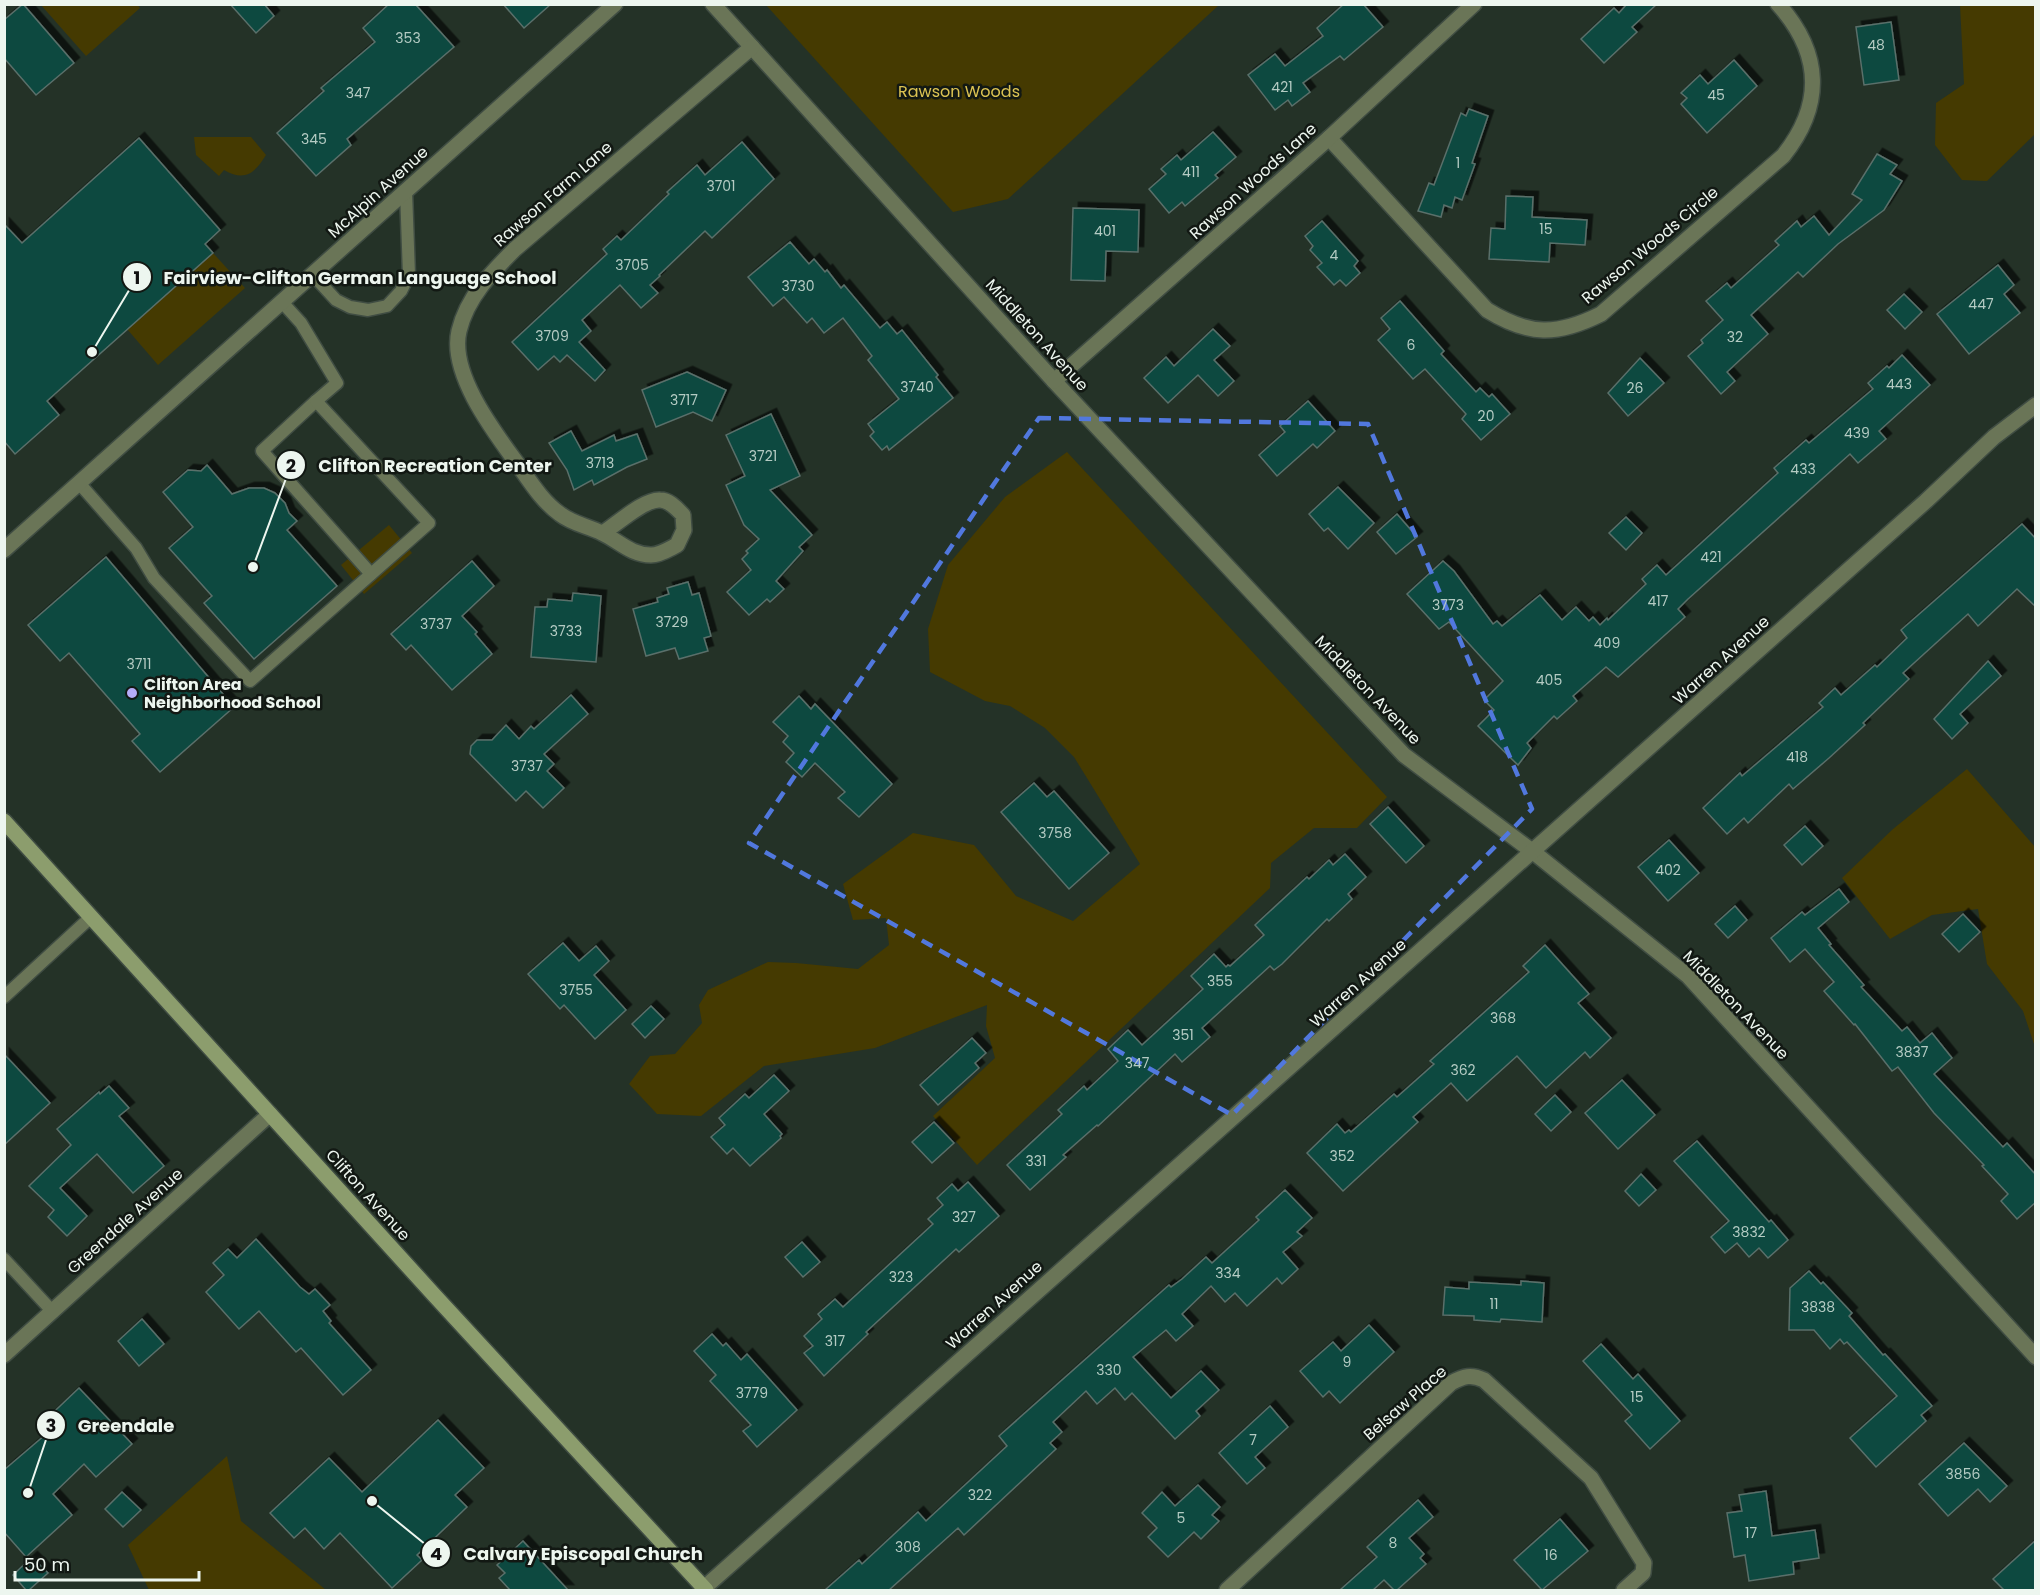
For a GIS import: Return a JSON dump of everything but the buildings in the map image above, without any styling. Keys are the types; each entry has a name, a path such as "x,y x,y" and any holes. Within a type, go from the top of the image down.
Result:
{"main road":[{"name":"Clifton Avenue","path":"4,821 705,1589"}],"street":[{"name":"McAlpin Avenue","path":"4,550 615,4"},
{"name":"Middleton Avenue","path":"713,4 1054,381 1404,755 1532,851 1688,976 2036,1357"},
{"name":"Rawson Woods Lane","path":"1054,381 1329,138 1474,4"},
{"name":"Rawson Woods Circle","path":"1329,138 1487,310 1508,323 1531,330 1559,330 1579,325 1600,314 1783,156 1793,143 1805,121 1814,88 1811,62 1803,38 1778,4"},
{"name":"Rawson Farm Lane","path":"603,533 648,502 661,500 672,504 683,515 684,530 677,545 652,555 634,552 603,533 569,520 558,513 539,494 487,424 473,398 462,368 459,332 471,302 488,276 515,249 752,47"},
{"name":"Warren Avenue","path":"705,1589 1926,501 1994,437 2036,405"},
{"name":"Greendale Avenue","path":"4,1355 270,1114"},
{"name":"Belsaw Place","path":"1227,1590 1451,1383 1464,1376 1475,1376 1484,1380 1591,1478 1644,1563 1643,1573 1624,1590"}],"lane":[{"path":"313,275 336,300 350,307 368,310 387,306 401,291 409,274 406,191"},
{"path":"282,302 301,323 337,383 262,451 371,574"},
{"path":"79,483 136,548 154,578 250,681 429,523 316,401"},
{"path":"4,997 91,917"},
{"path":"4,1259 53,1312"}],"highlighted area":[{"path":"1039,418 1368,424 1532,809 1232,1115 749,843"}],"green space":[{"path":"137,4 140,8 86,56 41,5"},
{"name":"Rawson Woods","path":"766,5 1219,5 1008,199 953,212"},
{"path":"1960,5 2035,5 2035,134 1987,181 1962,180 1935,145 1936,103 1964,84"},
{"path":"194,137 251,137 266,155 258,167 249,174 231,174 224,170 219,176 196,155"},
{"path":"213,253 245,288 158,365 127,329"},
{"path":"1067,452 1387,797 1357,828 1314,828 1271,863 1270,888 977,1165 933,1116 995,1058 986,1026 987,1005 875,1048 764,1066 701,1116 657,1114 629,1084 650,1056 675,1054 702,1023 699,1005 708,990 768,962 858,969 889,945 886,918 853,920 843,884 913,833 974,845 1016,896 1073,921 1140,864 1074,757 1045,728 1010,706 985,701 930,672 928,629 948,565 1005,497"},
{"path":"389,525 412,553 364,594 341,565"},
{"path":"1967,769 2035,847 2035,1047 2023,1011 1987,964 1978,909 1932,915 1890,939 1842,878 1893,829"},
{"path":"227,1456 241,1521 326,1590 149,1590 128,1545"}],"place":[{"name":"Fairview-Clifton German Language School","path":"92,352"},
{"name":"Clifton Recreation Center","path":"253,567"},
{"name":"Clifton Area Neighborhood School","path":"132,693"},
{"name":"Greendale","path":"28,1493"},
{"name":"Calvary Episcopal Church","path":"372,1501"}]}
